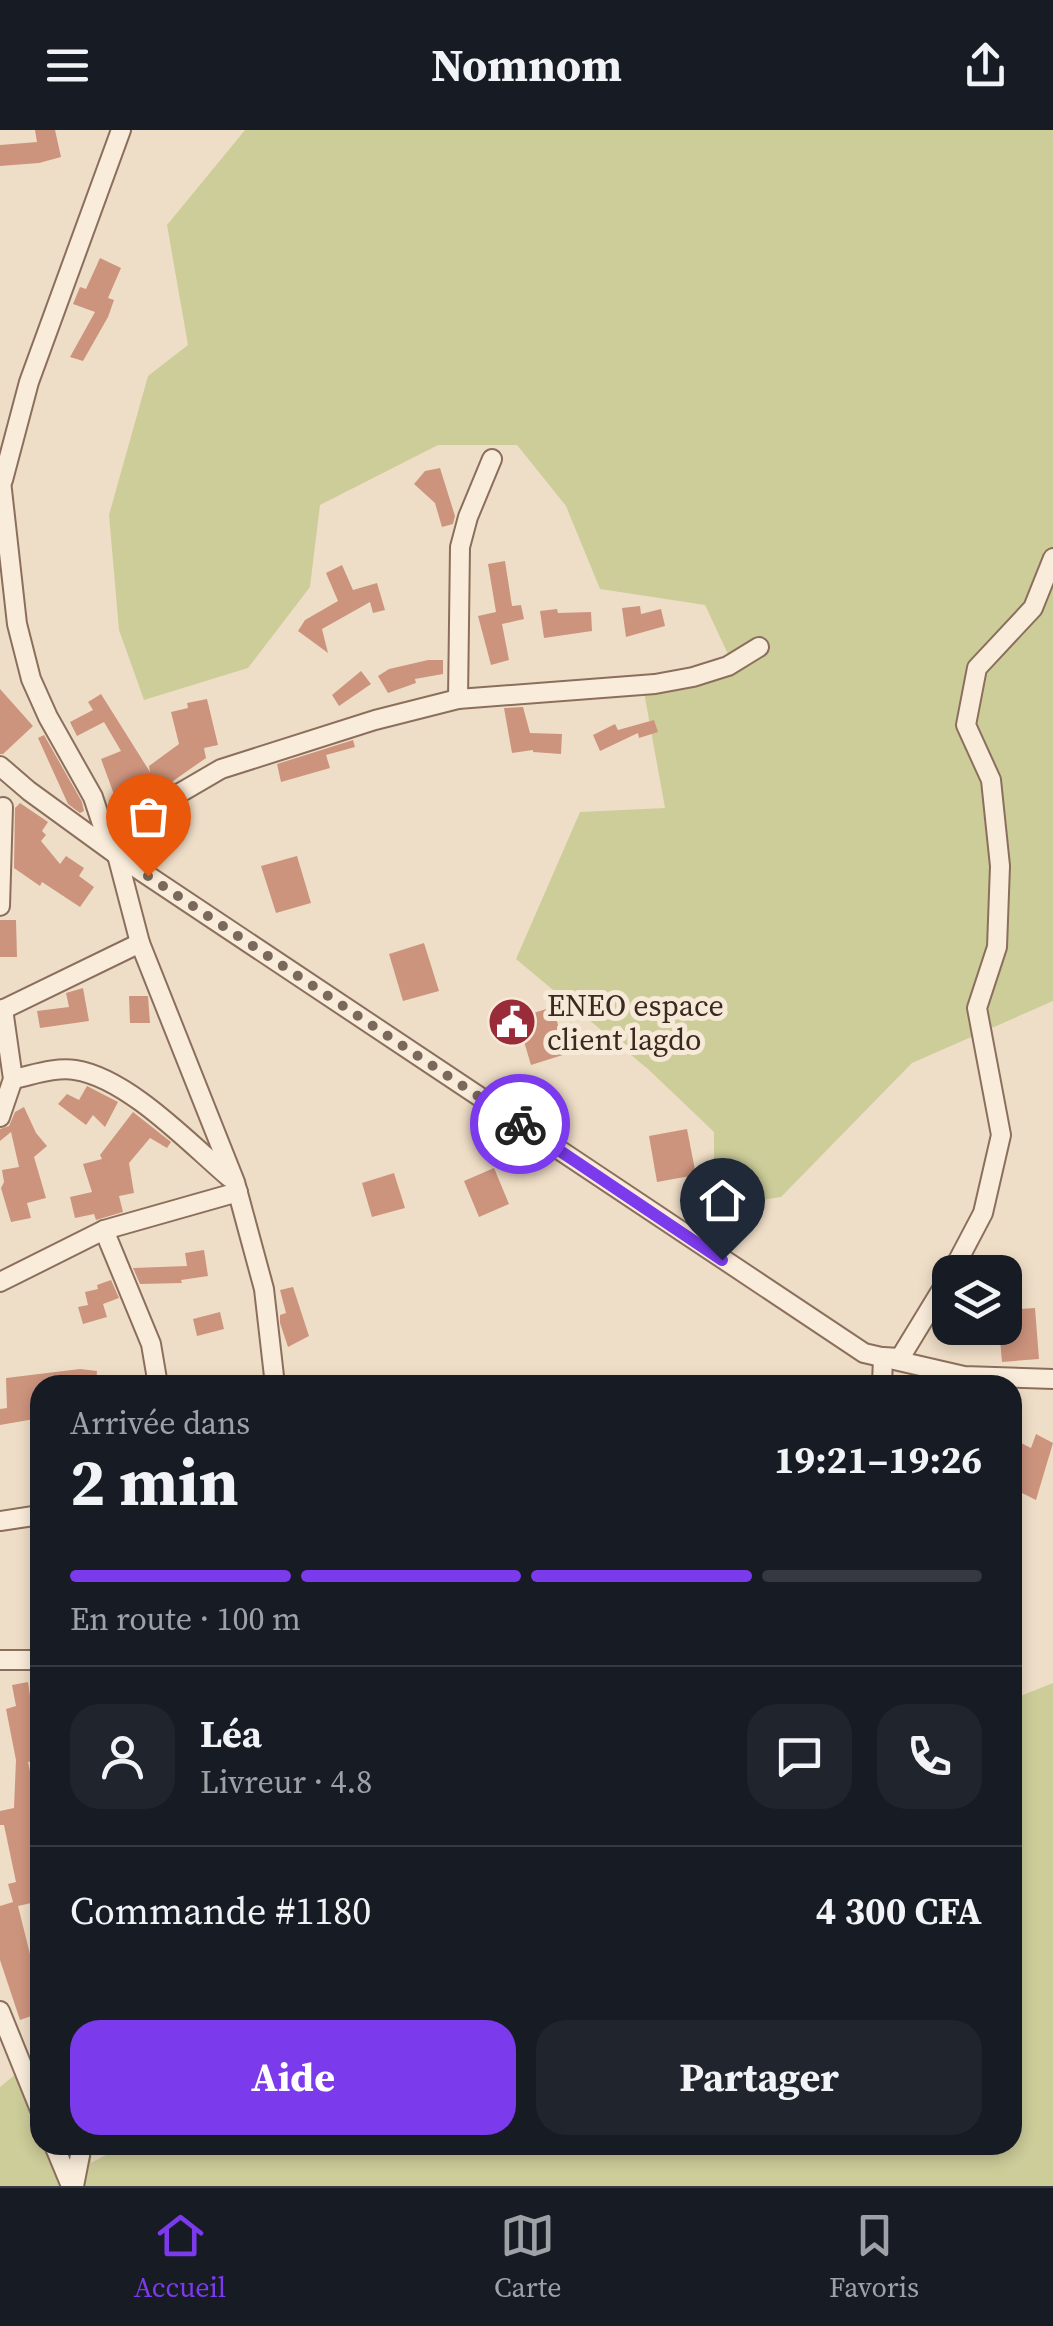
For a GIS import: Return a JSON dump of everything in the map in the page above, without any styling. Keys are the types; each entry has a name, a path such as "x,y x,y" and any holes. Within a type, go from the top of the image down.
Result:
{"street":[{"path":"122,130 29,382 1,476 10,574 31,679 93,797 117,855 140,943 237,1187 264,1289 274,1375"},
{"path":"458,699 460,547 492,459"},
{"path":"961,1255 983,1213 1001,1135 977,1008 997,947 1000,866 991,780 966,725 976,668 1033,608 1053,558"},
{"path":"106,836 221,768 375,720 458,699 655,684 714,672 759,647"},
{"path":"0,766 117,855 837,1336 864,1353 942,1375"},
{"path":"0,906 2,808 29,791"},
{"path":"0,1117 12,1079 2,1010 140,943"},
{"path":"12,1079 59,1070 97,1076 146,1106 237,1187"},
{"path":"0,1282 104,1230 237,1187"},
{"path":"104,1230 150,1344 156,1375"},
{"path":"883,1357 900,1358 932,1305"},
{"path":"882,1375 883,1357"},
{"path":"1022,1379 1053,1379"},
{"path":"0,1522 30,1517"},
{"path":"0,1660 30,1660"},
{"path":"0,2011 30,2085"},
{"path":"58,2155 72,2186"},
{"path":"72,2186 80,2155"}],"green space":[{"path":"245,130 1053,130 1053,1001 912,1063 781,1197 714,1208 714,1132 649,1070 516,959 580,812 665,808 644,692 735,669 705,605 600,589 566,506 517,445 438,445 320,505 310,587 248,668 144,700 119,630 109,515 148,376 188,345 167,225"},
{"path":"1053,1683 1053,2186 0,2186 0,2087 30,2062 30,2155 91,2155 91,2163 106,2155 1022,2155 1022,1695"}],"building":[{"path":"35,130 55,130 61,157 0,166 0,145 37,142"},
{"path":"100,258 121,268 108,298 114,300 108,317 83,361 70,357 95,312 73,304 80,287 86,289"},
{"path":"440,468 455,516 453,524 442,527 435,503 414,484 425,471"},
{"path":"505,561 512,606 521,605 524,619 502,624 509,660 491,665 478,616 496,612 488,564"},
{"path":"342,565 353,590 377,583 385,610 373,613 370,602 322,629 328,653 298,631 305,620 338,601 326,573"},
{"path":"640,606 641,614 661,609 665,626 626,637 622,608"},
{"path":"557,609 558,613 591,612 592,631 544,638 540,611"},
{"path":"443,660 443,674 415,679 416,683 388,693 378,676 389,669"},
{"path":"361,671 371,684 339,706 332,695"},
{"path":"0,689 33,726 3,754 0,754"},
{"path":"101,694 150,772 149,766 179,744 171,712 188,708 187,703 207,699 218,745 204,748 206,758 163,788 143,800 140,795 119,808 101,759 121,751 104,722 77,736 70,722 93,710 88,702"},
{"path":"523,707 530,733 562,734 561,754 533,750 512,753 504,708"},
{"path":"654,720 658,732 639,738 638,733 600,751 593,735 615,724 618,730"},
{"path":"44,735 82,802 84,811 80,813 68,804 38,738"},
{"path":"353,740 355,747 326,755 330,768 281,782 277,764"},
{"path":"20,803 48,822 41,841 60,864 66,856 84,868 79,876 94,887 80,907 14,868 15,808"},
{"path":"297,856 311,903 276,913 261,866"},
{"path":"0,920 16,920 17,957 0,957"},
{"path":"424,943 439,991 403,1001 389,954"},
{"path":"83,988 89,1021 40,1028 37,1011 69,1007 66,993"},
{"path":"129,996 148,996 150,1023 130,1023"},
{"path":"553,1007 566,1054 531,1065 517,1018"},
{"path":"87,1086 118,1102 105,1127 93,1115 86,1125 58,1104 67,1094 79,1100"},
{"path":"24,1107 47,1146 34,1157 46,1198 27,1203 31,1218 11,1222 1,1188 2,1170 19,1167 11,1132 0,1141 0,1129 9,1126 15,1112"},
{"path":"133,1112 171,1142 167,1148 150,1138 129,1163 134,1193 119,1196 123,1212 96,1220 94,1214 75,1218 70,1197 92,1192 83,1164 102,1159 100,1155"},
{"path":"687,1129 696,1175 657,1182 649,1136"},
{"path":"494,1168 509,1204 479,1217 464,1181"},
{"path":"394,1173 405,1208 372,1217 362,1183"},
{"path":"204,1250 208,1276 181,1280 182,1283 140,1284 133,1268 187,1266 185,1253"},
{"path":"111,1280 119,1298 103,1304 107,1317 83,1324 78,1307 88,1305 85,1292"},
{"path":"293,1287 309,1336 288,1347 280,1323 280,1315 286,1313 280,1290"},
{"path":"1035,1308 1039,1359 1002,1362 1000,1345 1022,1345 1022,1309"},
{"path":"220,1312 224,1329 197,1336 193,1319"},
{"path":"80,1369 97,1371 97,1375 31,1375"},
{"path":"30,1375 30,1420 0,1425 0,1409 7,1408 6,1378"},
{"path":"1036,1434 1053,1443 1036,1500 1022,1493 1022,1444 1031,1448"},
{"path":"28,1682 30,1696 30,1903 18,1906 30,1954 30,2016 20,2020 0,1960 0,1906 13,1902 8,1884 16,1882 4,1825 0,1825 0,1811 14,1808 16,1760 6,1709 16,1706 12,1685"}],"way so far":[{"path":"148,876 520,1124"}],"place":[{"name":"ENEO espace client lagdo","path":"512,1022"}],"route":[{"path":"520,1124 722,1260"}]}
